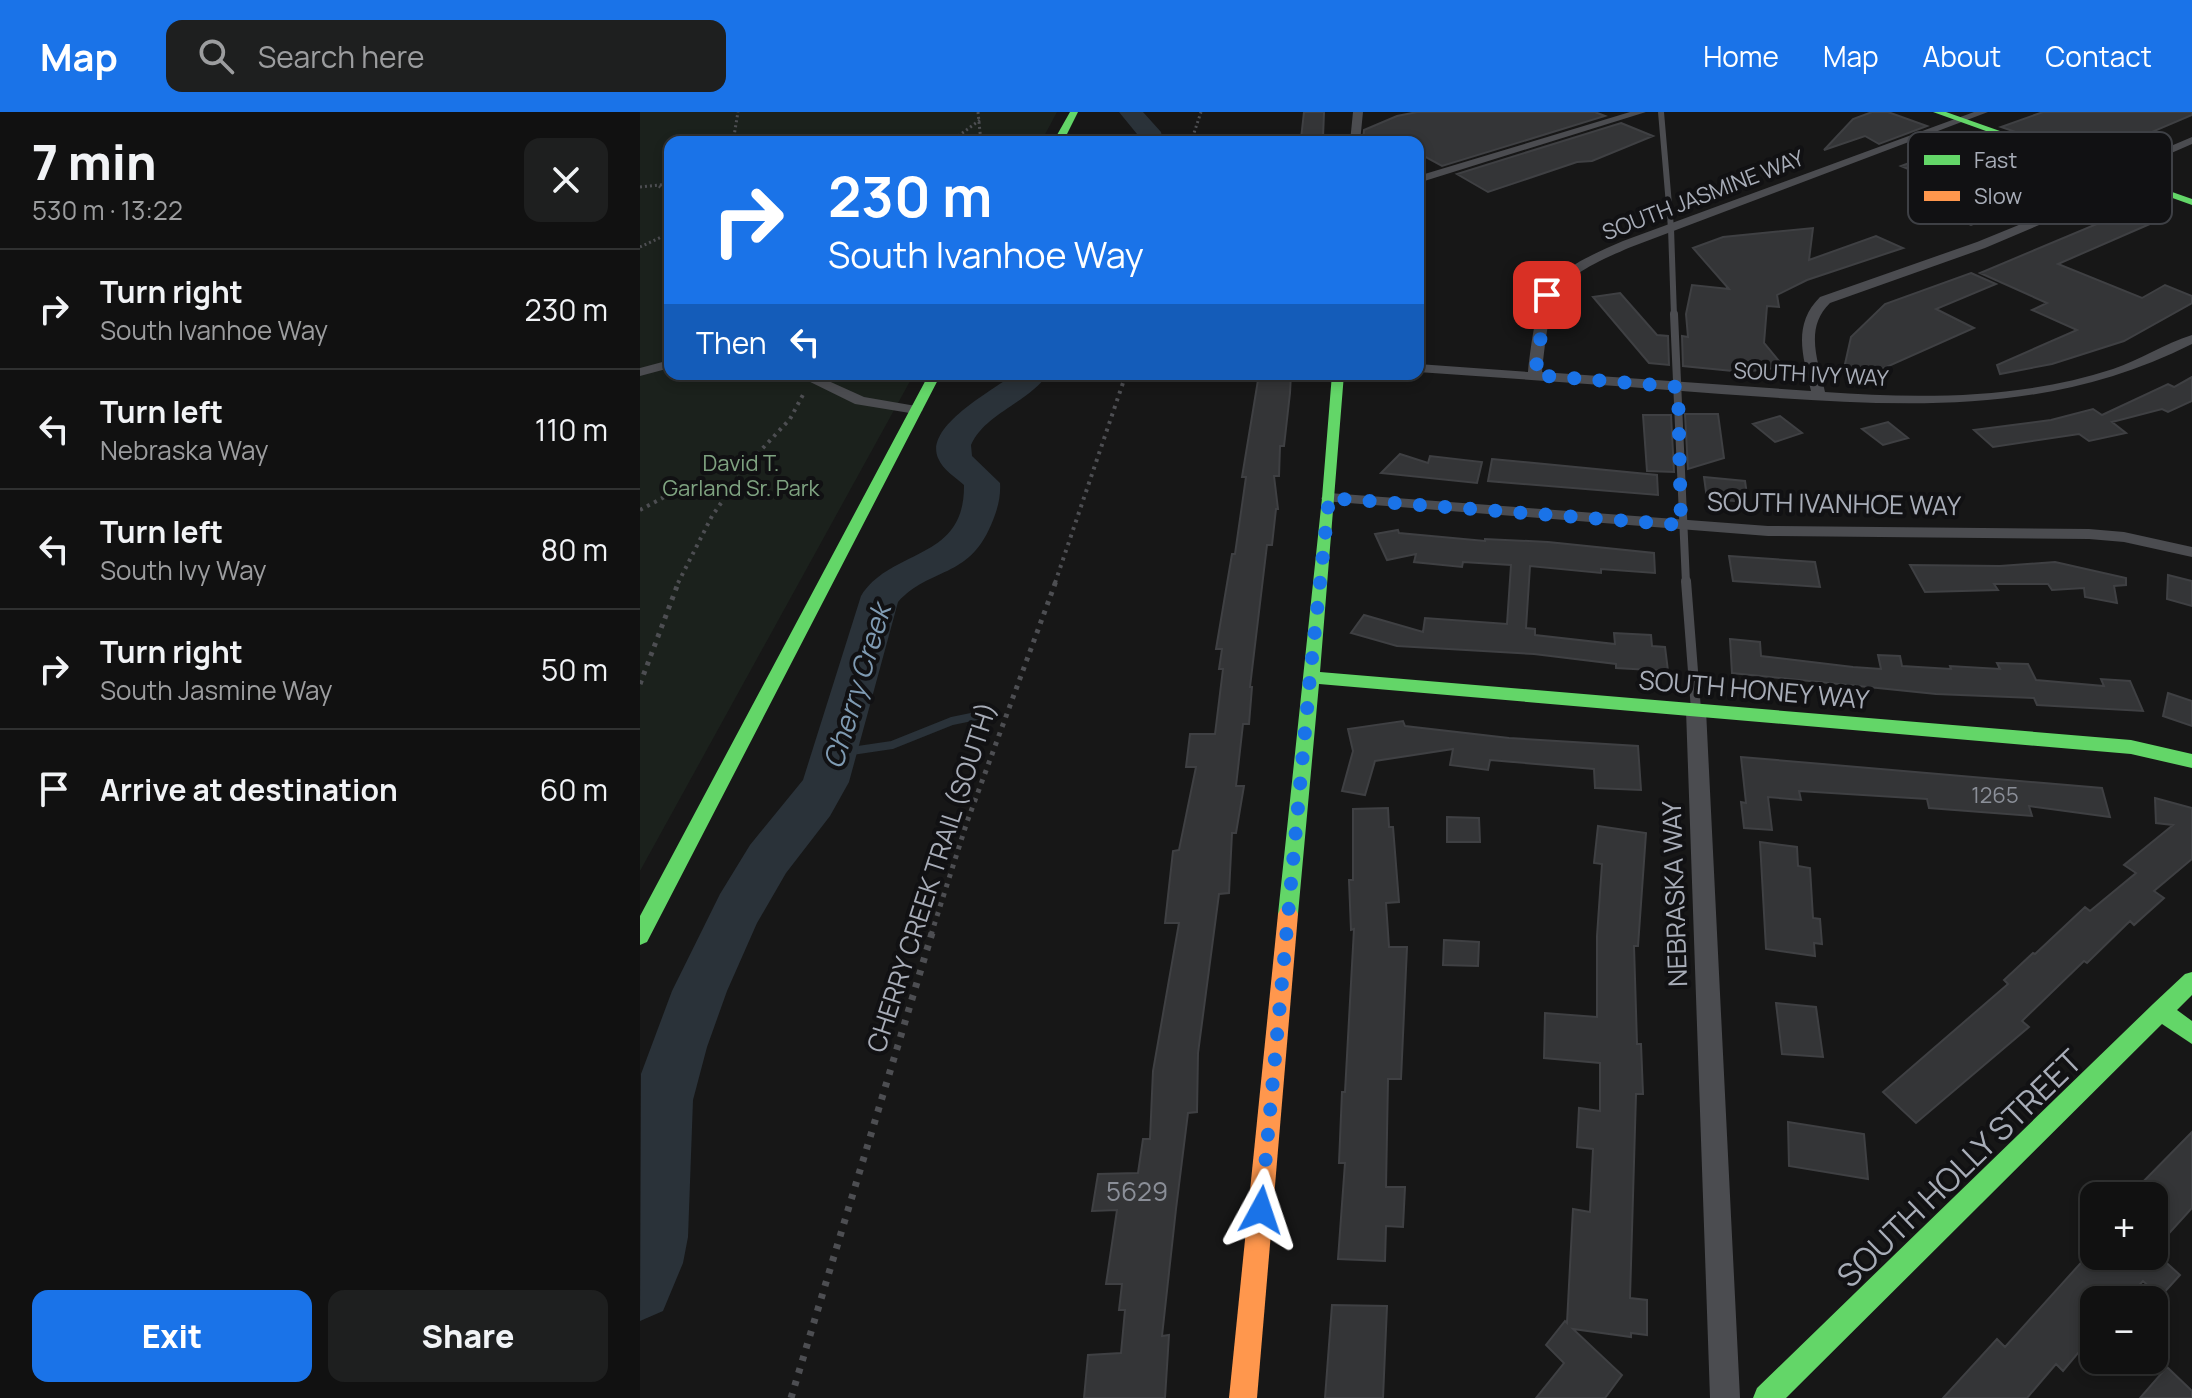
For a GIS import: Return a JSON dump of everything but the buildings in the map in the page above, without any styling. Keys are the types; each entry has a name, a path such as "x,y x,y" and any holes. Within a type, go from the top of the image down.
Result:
{"street":[{"path":"1061,136 1074,112"},
{"path":"1356,136 1359,112"},
{"path":"1424,178 1641,112"},
{"path":"1937,112 1994,132"},
{"name":"SOUTH JASMINE WAY","path":"1928,132 1983,112"},
{"name":"SOUTH JASMINE WAY","path":"1535,375 1543,306 1547,295 1561,277 1599,255 1908,139"},
{"path":"2172,149 2192,140"},
{"path":"2172,195 2192,202"},
{"path":"1819,397 1807,327 1811,314 1825,300 1981,245 2028,224"},
{"name":"SOUTH IVY WAY","path":"1424,368 1819,397 1946,401 2040,390 2121,371 2192,339"},
{"path":"640,372 664,366"},
{"path":"813,380 860,401 916,410"},
{"path":"640,936 932,380"},
{"path":"1243,1398 1338,380"},
{"name":"SOUTH IVANHOE WAY","path":"1329,498 1681,525 1853,533 2076,533 2124,537 2192,552"},
{"name":"SOUTH HONEY WAY","path":"1310,677 2131,747 2192,761"},
{"name":"NEBRASKA WAY","path":"1696,710 1725,1398"},
{"name":"SOUTH HOLLY STREET","path":"1767,1398 2192,981"},
{"path":"2161,1011 2192,1034"}],"lane":[{"name":"NEBRASKA WAY","path":"1661,112 1671,228 1681,525 1696,710"}],"path":[{"path":"734,136 738,112"},
{"path":"978,112 981,136"},
{"path":"1193,136 1201,112"},
{"path":"958,136 980,120"},
{"path":"640,187 664,185"},
{"path":"658,186 664,190"},
{"path":"640,247 664,236"},
{"name":"CHERRY CREEK TRAIL (SOUTH)","path":"791,1398 958,849 1058,576 1124,380"},
{"path":"640,684 684,569 712,516 734,483 790,419 802,395 817,382"},
{"path":"640,510 666,496 734,483"}],"green space":[{"name":"David T. Garland Sr. Park","path":"640,112 1057,112 1044,136 664,136 664,380 911,380 640,871"}],"waterway":[{"name":"Cherry Creek","path":"1130,112 1150,136"},
{"name":"Cherry Creek","path":"640,1288 656,1237 664,1100 699,991 753,883 775,849 814,803 826,782 874,611 881,596 899,580 947,557 962,544 970,531 980,504 982,483 955,457 953,445 958,434 1026,380"},
{"path":"838,753 892,745 952,721 991,713"}],"traffic: fast":[{"path":"1061,136 1074,112"},
{"path":"1937,112 1994,132"},
{"path":"2172,195 2192,202"},
{"path":"640,936 932,380"},
{"path":"1288,914 1338,380"},
{"path":"1310,677 2131,747 2192,761"},
{"path":"1767,1398 2192,981"},
{"path":"2161,1011 2192,1034"}],"traffic: slow":[{"path":"1243,1398 1288,914"}],"route":[{"path":"1261,1210 1329,498 1681,525 1678,387 1535,375 1547,295"}]}
